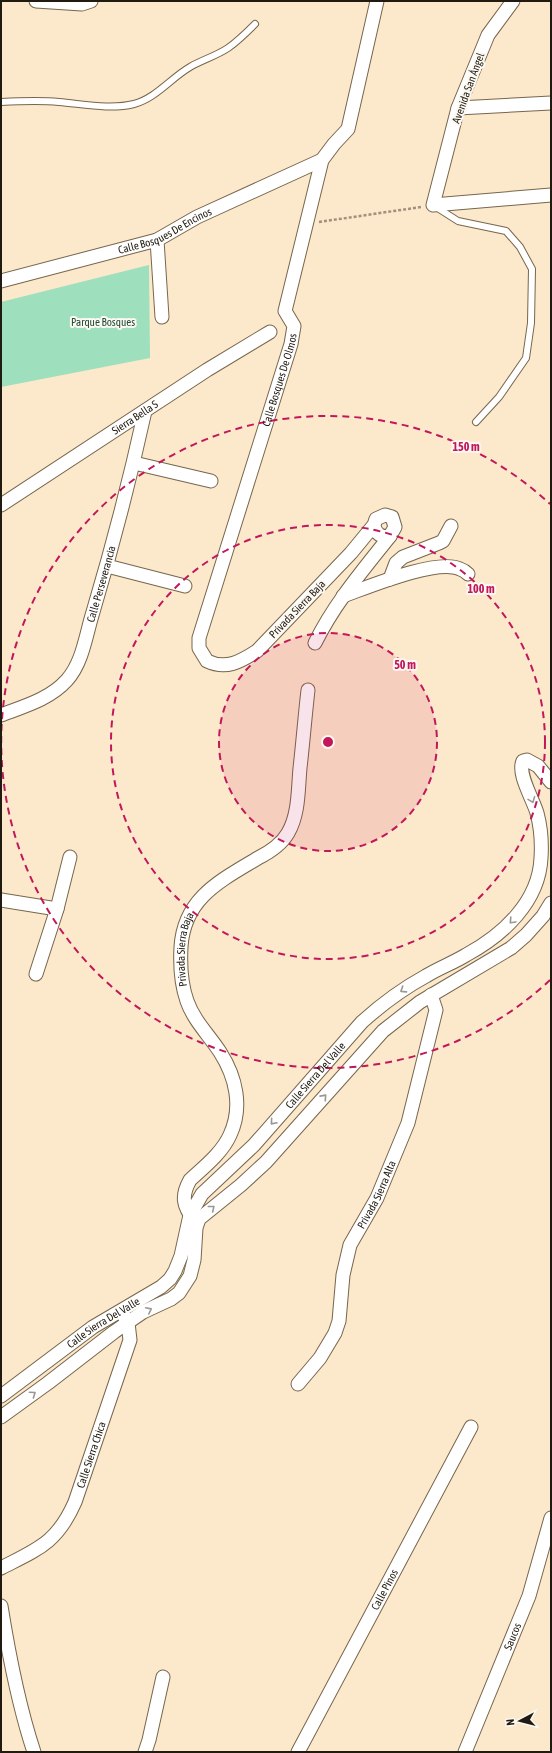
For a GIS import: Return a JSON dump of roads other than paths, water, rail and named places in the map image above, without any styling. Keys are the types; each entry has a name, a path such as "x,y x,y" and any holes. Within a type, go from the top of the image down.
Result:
{"street":[{"path":"36,1 75,4 91,1"},
{"name":"Calle Bosques De Olmos","path":"207,661 199,648 200,638 291,344 294,326 285,311 305,224 322,160 348,129 378,1"},
{"name":"Avenida San Ángel","path":"433,205 458,108 488,35 513,1"},
{"path":"458,108 546,103"},
{"name":"Calle Bosques De Encinos","path":"1,281 158,240 196,217 322,160"},
{"path":"433,205 551,195"},
{"path":"158,240 162,317"},
{"name":"Sierra Bella S","path":"1,505 207,370 270,332"},
{"name":"Calle Perseverancia","path":"2,717 38,702 54,692 68,679 78,661 106,566 134,463 146,411"},
{"path":"134,463 211,481"},
{"name":"Privada Sierra Baja","path":"207,661 222,666 241,661 257,651 351,553 374,525 376,519 382,515 392,517 395,527 390,536"},
{"path":"374,525 376,533 382,537 390,536"},
{"path":"390,579 398,560 403,556 443,541 451,526"},
{"path":"315,643 326,622 343,596 390,536"},
{"path":"106,566 185,586"},
{"path":"343,596 390,579 437,568 460,568 468,574"},
{"name":"Privada Sierra Baja","path":"193,1219 184,1203 187,1186 190,1180 217,1154 230,1135 237,1110 237,1099 232,1074 220,1051 198,1022 187,1001 181,971 181,946 184,929 191,911 204,894 218,883 269,852 282,842 289,832 297,805 308,690"},
{"name":"Calle Sierra Del Valle","path":"1,1396 79,1336 120,1310 161,1287 175,1271 202,1194 254,1145 362,1022 379,1006 402,990 427,975 467,955 512,922 529,897 537,881 541,864 540,827 537,811 522,772 523,761 527,760 538,766 551,782"},
{"path":"36,974 57,909 70,857"},
{"path":"1,900 57,909"},
{"name":"Calle Sierra Del Valle","path":"193,1219 206,1212 241,1185 266,1162 383,1031 431,995 511,948 526,935 543,916 551,903"},
{"name":"Privada Sierra Alta","path":"298,1384 320,1358 335,1334 341,1307 344,1269 350,1245 377,1198 408,1123 436,1010 431,995"},
{"name":"Calle Sierra Del Valle","path":"1,1417 143,1312 171,1299 179,1293 190,1276 194,1260 193,1219"},
{"name":"Calle Sierra Chica","path":"1,1568 28,1556 50,1540 69,1516 130,1340 128,1323 120,1310"},
{"name":"Calle Pinos","path":"298,1752 471,1427"},
{"name":"Saucos","path":"465,1752 529,1596 551,1518"},
{"path":"1,1606 12,1673 23,1719 34,1752"},
{"path":"145,1752 163,1677"},
{"path":"305,1739 310,1752"}],"lane":[{"path":"1,102 26,100 93,106 134,104 148,98 193,65 226,49 240,39 255,24"},
{"path":"433,205 458,221 506,231 520,247 532,268 531,323 526,358 499,397 476,422"}],"park label":[{"name":"Parque Bosques","path":"103,322"}]}
